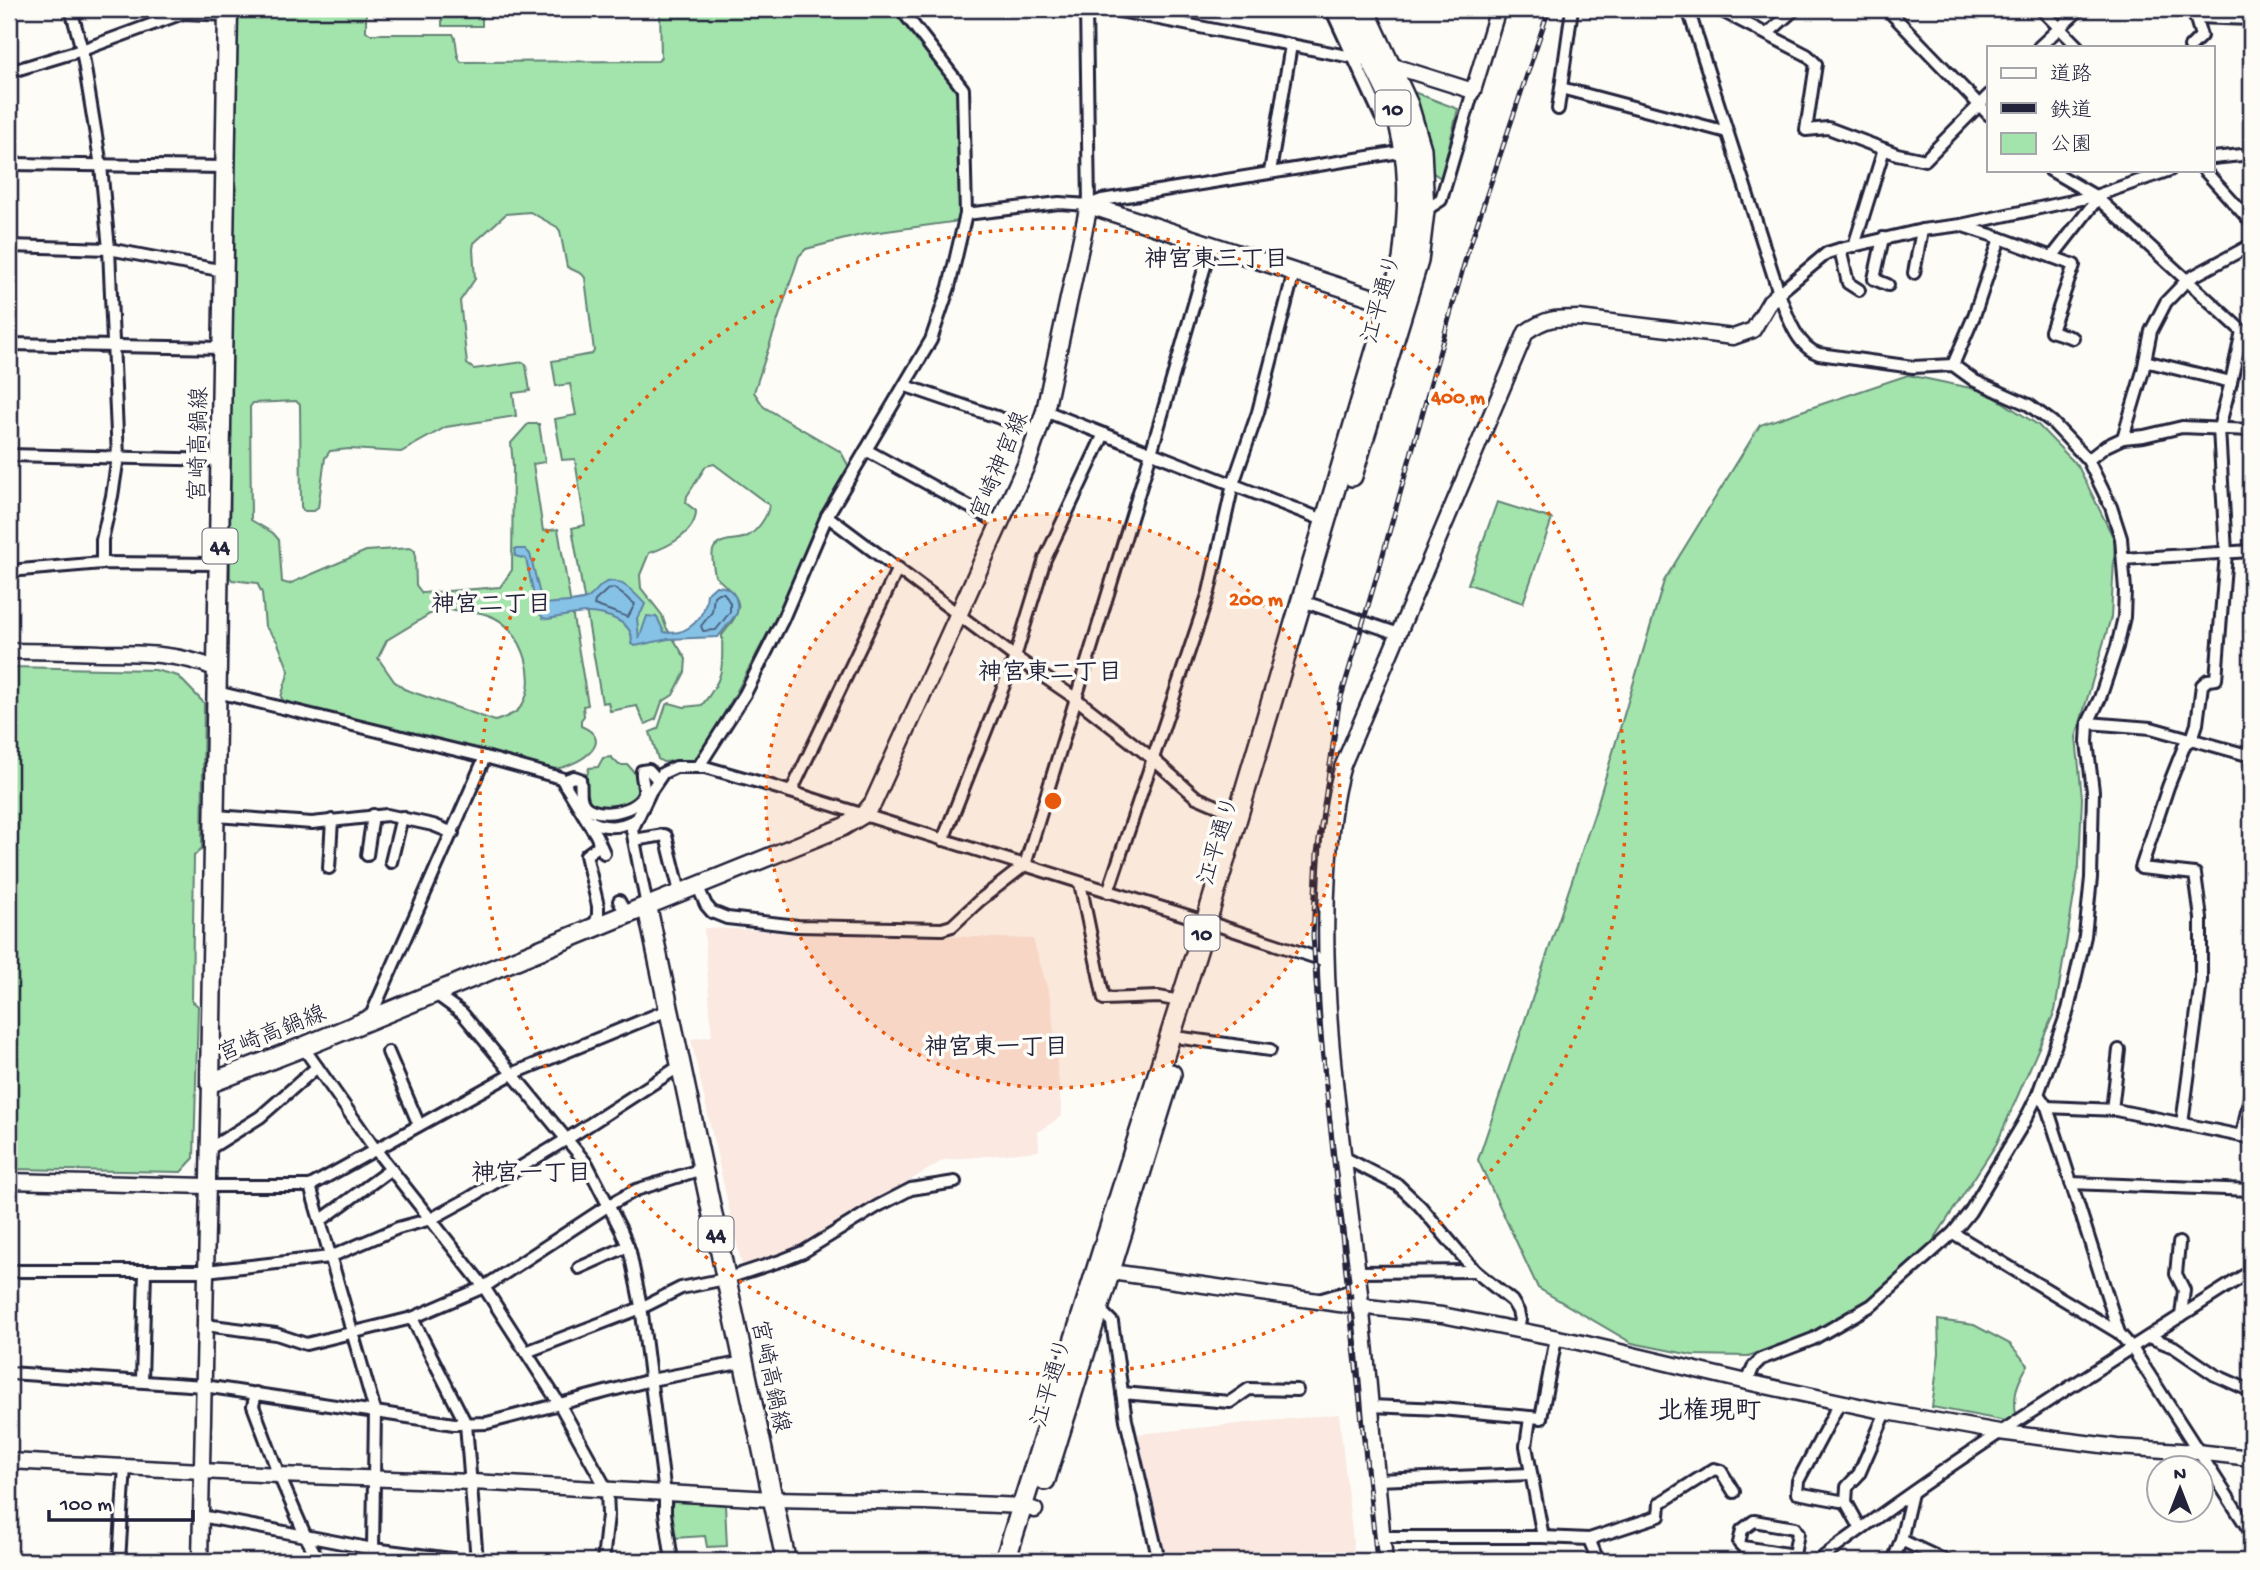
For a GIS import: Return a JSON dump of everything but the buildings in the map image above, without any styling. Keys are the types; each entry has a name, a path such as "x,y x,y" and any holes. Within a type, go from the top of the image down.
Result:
{"highway":[{"name":"10","path":"1346,9 1408,105 1421,149 1416,213"},
{"name":"10","path":"1364,9 1406,151 1416,213"},
{"name":"江平通り","path":"1019,1561 1029,1508 1104,1269 1182,1038 1238,815 1308,603 1326,521 1397,305 1418,261 1416,213"},
{"name":"江平通り","path":"1006,1561 1029,1508 1098,1308 1104,1269 1181,1002 1211,923 1397,305"}],"main road":[{"name":"宮崎高鍋線","path":"228,12 210,1083 594,927 622,908 647,906 786,1561"},
{"path":"1089,205 1397,305"},
{"name":"宮崎神宮線","path":"863,815 873,803 1027,463 1045,411 1089,205"},
{"path":"647,906 843,827 863,815"}],"street":[{"path":"71,9 82,50 101,166 110,249 118,457 102,540 102,563"},
{"path":"699,766 745,694 782,621 827,516 931,340 949,287 966,214 962,89 901,9"},
{"path":"1086,9 1089,205"},
{"path":"1109,9 1381,63 1473,91"},
{"path":"1331,9 1381,117 1395,110"},
{"path":"1416,213 1441,200 1498,9"},
{"path":"1558,109 1572,9"},
{"path":"1688,9 1779,293 1804,346 1811,351 1913,367 1953,365 1975,381 2029,405 2052,422 2088,460 2110,507 2121,538 2125,590 2124,617 2117,647 2100,698 2088,723 2087,742 2093,791 2091,877 2084,936 2068,1010 2038,1094 1970,1212 1953,1233 1872,1305 1814,1339 1761,1359 1754,1366 1747,1382"},
{"path":"1718,9 1807,55 1816,64 1806,130 1828,128 1884,149 1925,160 1987,97"},
{"path":"1767,34 1795,9"},
{"path":"1887,9 1987,113"},
{"path":"2041,9 2077,46"},
{"path":"2040,46 2080,9"},
{"path":"9,72 82,50 183,13 228,12"},
{"path":"2191,46 2201,36 2194,13 2251,19"},
{"path":"1270,172 1291,45"},
{"path":"1561,88 1727,132"},
{"path":"1854,246 1884,149"},
{"path":"966,214 1059,203 1089,205 1102,200 1406,151"},
{"path":"2214,158 2251,154"},
{"path":"9,164 225,167"},
{"path":"2053,172 2097,197 2246,334 2219,428 2226,553 2216,678 2202,685 2197,724 2192,739 2185,744 2176,765 2141,868 2195,874 2200,918 2200,981 2182,1124"},
{"path":"1385,1561 1358,1277 1332,1052 1326,961 1325,919 1335,791 1343,765 1526,332 1544,320 1579,318 1733,337 1753,330 1770,301 1827,253 1883,238 1961,226 2097,197 2165,172"},
{"path":"2206,172 2251,222"},
{"path":"2052,257 2097,197"},
{"path":"1961,226 2074,265 2051,331 2073,338"},
{"path":"1914,273 1922,230"},
{"path":"1883,238 1874,279 1888,285"},
{"path":"1953,365 1974,316 2000,238"},
{"path":"2123,438 2151,331 2166,302 2188,279 2251,244"},
{"path":"697,886 712,912 726,918 798,926 942,929 952,926 1024,865 1151,453 1211,245"},
{"path":"9,246 110,249 224,271"},
{"path":"1840,249 1848,283 1859,290"},
{"path":"1108,891 1209,592 1233,484 1258,412 1294,272"},
{"path":"9,344 223,348"},
{"path":"2145,361 2231,382"},
{"path":"906,386 1038,431"},
{"path":"1045,411 1326,521"},
{"path":"2088,460 2106,446 2123,438 2182,427 2251,430"},
{"path":"943,840 1015,657 1045,559 1104,434"},
{"path":"866,450 999,523"},
{"path":"9,455 221,460"},
{"path":"827,516 1074,698 1196,797 1238,815"},
{"path":"2123,559 2251,551"},
{"path":"9,571 102,563 219,564"},
{"path":"791,792 898,568"},
{"path":"1308,603 1399,634"},
{"path":"9,651 139,653 182,657 217,669"},
{"path":"216,692 558,777 585,817 604,853"},
{"path":"2088,723 2151,728 2251,756"},
{"path":"370,1018 485,757"},
{"path":"647,906 633,835 637,819 660,776 677,767 699,766 791,792 1326,961"},
{"path":"565,785 568,779 580,779 580,799 591,811 602,813 628,808 640,800 644,793 642,771 649,770 660,776"},
{"path":"216,816 312,823 373,815 402,817 453,832"},
{"path":"367,855 373,815"},
{"path":"391,862 402,817"},
{"path":"585,817 596,825 611,827 626,825 637,819"},
{"path":"329,868 332,820"},
{"path":"633,835 666,836 680,892"},
{"path":"594,927 598,906 586,855 597,847 599,842"},
{"path":"1080,883 1104,999 1158,997 1181,1002"},
{"path":"433,992 462,1013 587,1164 628,1246 641,1308 651,1380 671,1561"},
{"path":"9,1181 310,1186 512,1074 668,1010"},
{"path":"1182,1038 1270,1050"},
{"path":"303,1047 375,1149 484,1287 560,1405 607,1490 608,1515 603,1561"},
{"path":"2112,1110 2119,1050"},
{"path":"388,1052 419,1125"},
{"path":"9,1271 206,1271 330,1257 398,1228 431,1219 468,1199 680,1066"},
{"path":"209,1149 260,1117 317,1067"},
{"path":"200,1561 210,1083"},
{"path":"2047,1107 2112,1110 2246,1137 2251,1091"},
{"path":"2038,1094 2047,1107 2119,1333"},
{"path":"1343,1157 1398,1185 1420,1206 1475,1271 1512,1301 1520,1320 1517,1330"},
{"path":"320,1221 391,1169"},
{"path":"205,1325 275,1334 306,1344 412,1318 484,1287 636,1190 702,1169"},
{"path":"526,1352 641,1308 681,1288 725,1279 803,1252 911,1189 955,1182"},
{"path":"2071,1183 2251,1190"},
{"path":"310,1186 375,1411 373,1549"},
{"path":"1953,1233 2119,1333 2132,1348 2251,1533"},
{"path":"2179,1243 2176,1274 2184,1290 2181,1316"},
{"path":"579,1268 628,1246"},
{"path":"1104,1269 1316,1300 1442,1315 1886,1412 1999,1432 2117,1447 2251,1458"},
{"path":"1316,1300 1346,1292 1358,1277 1475,1271"},
{"path":"1818,1561 1999,1432 2251,1271"},
{"path":"142,1381 145,1272"},
{"path":"1098,1308 1112,1322 1126,1420 1159,1561"},
{"path":"412,1318 466,1424 477,1561"},
{"path":"2149,1337 2174,1347 2215,1375 2251,1391"},
{"path":"1370,1406 1542,1418 1556,1338"},
{"path":"9,1373 205,1386 466,1424 487,1423 651,1380 744,1362"},
{"path":"1122,1393 1230,1402 1249,1389 1297,1390"},
{"path":"256,1393 253,1406 279,1475 319,1561"},
{"path":"1840,1402 1798,1481 1797,1493 1846,1502"},
{"path":"1861,1529 1846,1502 1847,1487 1859,1474 1886,1412"},
{"path":"1530,1418 1526,1446 1543,1537"},
{"path":"9,1461 773,1499 923,1502 1029,1508"},
{"path":"119,1561 125,1466"},
{"path":"1382,1537 1590,1539 1659,1516 1660,1503 1714,1469 1720,1471 1734,1492"},
{"path":"1377,1480 1531,1474"},
{"path":"1893,1561 1912,1493"},
{"path":"201,1516 373,1549 467,1561"},
{"path":"1754,1521 1795,1528 1798,1533 1795,1558 1743,1547 1739,1543 1742,1531 1754,1521"},
{"path":"1590,1539 1598,1561"},
{"path":"1901,1540 1946,1561"}],"shaded area":[{"path":"704,928 1033,939 1051,1001 1062,1116 1038,1132 1039,1151 944,1160 793,1249 742,1266 691,1039 712,1036"},
{"path":"1339,1414 1355,1561 1166,1561 1138,1434"}],"green space":[{"path":"366,9 366,31 370,34 453,34 461,62 658,61 661,57 660,9 895,9 959,92 960,221 865,234 806,249 799,256 754,392 764,407 841,452 849,467 822,516 785,600 736,693 700,755 694,760 663,762 658,759 650,732 658,729 666,705 702,705 715,687 722,665 722,635 735,616 738,603 731,591 715,576 713,551 717,545 746,537 758,528 769,505 714,464 706,466 687,496 686,503 696,511 691,526 680,538 649,553 640,575 641,588 662,615 666,627 686,659 685,672 673,695 662,702 656,719 644,723 637,706 610,711 608,702 602,703 572,528 585,525 575,459 562,460 555,419 576,415 570,384 556,386 552,361 592,354 594,351 585,278 567,267 557,227 530,212 506,214 474,243 475,279 460,301 467,364 474,369 523,362 526,365 530,391 513,393 516,416 446,427 401,452 349,449 330,451 325,458 318,508 304,511 301,507 300,405 296,401 253,403 250,407 251,520 273,533 279,540 282,582 289,584 366,551 411,548 415,551 416,585 422,593 500,587 512,570 511,443 528,424 539,424 545,462 533,464 543,531 558,529 588,705 583,706 581,726 592,732 596,739 595,746 582,759 554,769 284,702 281,697 289,671 277,641 265,626 262,593 257,583 232,580 230,577 233,17 238,11","holes":["441,610 489,615 514,634 526,659 528,672 525,698 514,713 495,721 404,689 394,681 378,658 387,640"]},
{"path":"442,9 482,9 482,26 442,26"},
{"path":"1411,91 1458,109 1441,178 1430,171"},
{"path":"1908,375 1985,391 2038,425 2078,466 2115,541 2111,617 2076,737 2082,798 2079,865 2055,1011 1997,1143 1931,1244 1887,1286 1851,1312 1804,1338 1748,1356 1692,1355 1632,1343 1538,1288 1478,1160 1595,812 1664,581 1760,425"},
{"path":"1497,502 1552,519 1523,603 1468,584"},
{"path":"9,667 155,670 178,676 204,703 202,848 194,856 192,1001 198,1006 194,1158 181,1172 9,1169"},
{"path":"611,757 619,765 628,765 638,779 639,791 633,800 623,805 600,807 590,803 584,789 589,768 598,767 603,758"},
{"path":"1938,1320 1974,1325 2010,1344 2028,1365 2017,1389 2016,1415 2006,1421 1932,1407 1939,1353"},
{"path":"674,1500 725,1505 727,1546 707,1547 705,1536 674,1538 671,1507"}],"water":[{"path":"515,549 525,549 530,554 541,599 547,604 586,599 609,582 614,581 626,586 645,604 637,618 639,639 647,616 657,617 664,632 681,631 694,624 703,610 707,594 716,586 730,590 737,602 737,613 718,637 668,639 635,646 631,644 632,637 624,625 602,614 543,618 537,609 526,559 515,556"}],"railway":[{"path":"1377,1561 1318,1012 1313,935 1317,853 1339,704 1467,254 1549,9"}],"district":[{"name":"神宮東三丁目","path":"1216,258"},
{"name":"神宮二丁目","path":"491,603"},
{"name":"神宮東二丁目","path":"1050,671"},
{"name":"神宮東一丁目","path":"996,1046"},
{"name":"神宮一丁目","path":"531,1172"},
{"name":"北権現町","path":"1709,1409"}]}
